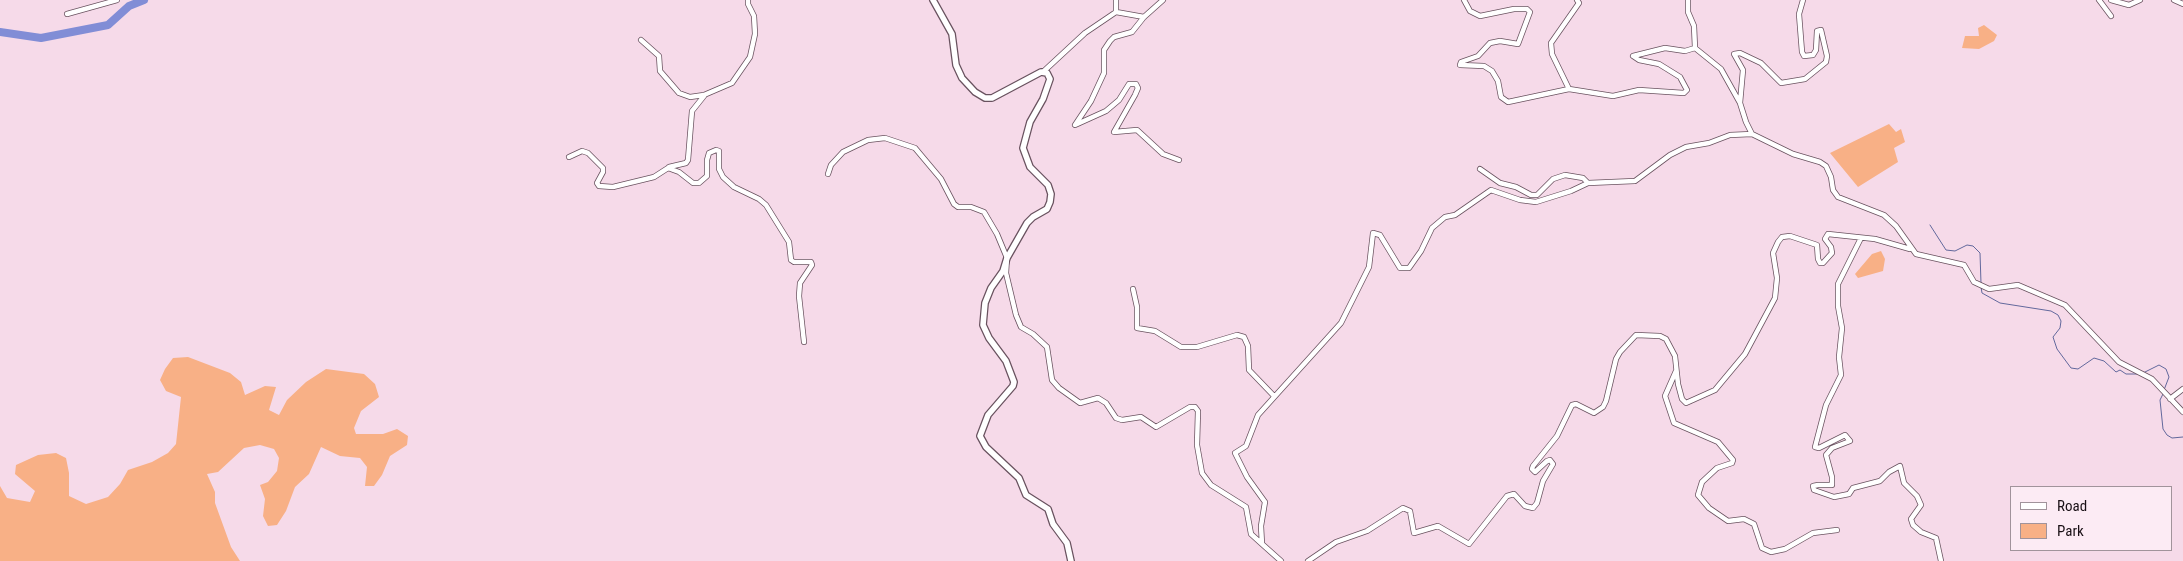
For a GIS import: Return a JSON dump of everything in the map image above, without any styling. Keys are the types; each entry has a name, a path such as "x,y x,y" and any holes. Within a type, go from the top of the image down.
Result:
{"street":[{"path":"68,14 117,0"},
{"path":"641,40 659,56 660,72 679,93 690,97 704,95 732,84 750,56 755,34 754,16 748,0"},
{"path":"933,0 952,34 956,64 962,78 975,92 985,98 992,98 1044,71 1085,33 1116,12 1144,17"},
{"path":"1116,0 1116,12"},
{"path":"1163,0 1144,17 1132,32 1114,37 1104,50 1104,73 1091,101 1074,125 1106,112 1119,100 1129,84 1136,84 1138,88 1135,96 1114,132 1137,130 1163,154 1179,160"},
{"path":"1464,0 1470,11 1480,16 1514,9 1526,9 1530,12 1518,44 1500,41 1490,43 1478,56 1461,62 1460,65 1484,66 1492,71 1498,81 1501,97 1508,102 1568,89 1613,96 1639,90 1684,93 1687,90 1680,77 1659,64 1639,60 1633,56 1665,48 1685,51 1695,48"},
{"path":"1568,89 1552,54 1551,43 1578,3 1577,0"},
{"path":"1688,0 1688,12 1694,26 1695,48 1721,69 1740,103 1752,134"},
{"path":"1740,103 1744,73 1734,57 1735,53 1750,56 1761,63 1781,83 1805,79 1826,62 1827,49 1821,30 1817,31 1816,50 1813,55 1804,56 1802,52 1798,14 1803,0"},
{"path":"2100,0 2110,16"},
{"path":"2111,0 2129,5 2140,0"},
{"path":"2174,0 2183,4"},
{"path":"1044,71 1050,79 1049,86 1032,117 1023,148 1030,167 1048,185 1052,194 1047,209 1027,223 987,298 983,325 989,338 1006,361 1011,372 1013,386 988,415 980,436 986,447 996,458 1019,478 1026,495 1048,509 1053,524 1067,543 1071,561"},
{"path":"569,157 582,151 594,159 603,168 603,172 597,180 599,186 626,185 654,177 668,168 688,160 692,111 704,95"},
{"path":"1262,544 1261,526 1265,502 1247,476 1235,453 1246,446 1258,415 1274,396 1292,380 1341,323 1370,267 1373,233 1380,235 1400,268 1409,268 1432,228 1445,217 1455,215 1491,190 1520,200 1536,202 1571,192 1588,183 1635,181 1670,155 1686,147 1709,143 1730,135 1752,134 1793,154 1820,162 1826,166 1831,176 1833,190 1838,197 1884,215 1896,226 1910,249"},
{"path":"828,174 831,165 843,152 868,140 885,138 915,148 941,178 954,204 958,207 971,206 984,212 997,234 1007,258 1006,273 1016,316 1021,327 1033,334 1047,347 1052,380 1059,388 1080,403 1098,398 1106,403 1110,412 1116,418 1122,420 1141,417 1156,427 1190,407 1198,410 1197,445 1202,473 1211,485 1246,507 1251,534 1280,561"},
{"path":"668,168 679,172 693,182 699,183 707,176 707,160 710,153 716,150 719,151 720,169 723,177 734,188 759,199 766,205 788,242 791,260 794,262 811,262 812,265 800,283 799,296 804,342"},
{"path":"1480,169 1500,182 1516,186 1530,195 1537,195 1554,179 1566,175 1583,178 1588,183"},
{"path":"1308,561 1336,542 1367,531 1403,508 1410,511 1414,534 1438,526 1464,542 1472,542 1508,496 1514,494 1528,508 1537,503 1541,484 1553,464 1550,460 1547,461 1536,472 1532,469 1533,466 1557,436 1572,405 1576,404 1594,413 1603,407 1616,359 1632,339 1639,334 1664,336 1675,356 1681,396 1686,404 1715,390 1731,373 1751,343 1774,298 1777,278 1773,253 1782,237 1790,236 1817,245 1820,263 1824,263 1832,254 1831,246 1825,239 1828,234 1875,238 1910,249 1922,256 1964,265 1974,282 1985,288 1996,289 2018,284 2065,305 2119,362 2144,375 2162,389 2183,412"},
{"path":"1861,238 1838,284 1838,306 1842,328 1839,356 1841,376 1826,405 1815,446 1819,448 1845,435 1850,441 1832,448 1826,455 1832,477 1832,485 1818,484 1813,486 1814,490 1834,497 1848,494 1853,488 1880,481 1889,472 1900,466 1904,483 1917,496 1921,505 1911,519 1913,525 1921,532 1936,538 1941,561"},
{"path":"1133,289 1137,307 1137,328 1155,331 1181,347 1198,347 1236,335 1244,337 1248,346 1249,370 1274,396"},
{"path":"1677,370 1665,396 1674,423 1718,442 1733,460 1732,463 1717,468 1702,482 1698,495 1709,508 1728,521 1744,519 1754,524 1762,548 1771,552 1785,549 1813,533 1837,530"},
{"path":"2170,399 2183,389"}],"green space":[{"path":"1984,25 1997,35 1994,41 1979,49 1962,48 1965,36 1979,36 1978,28"},
{"path":"1889,124 1896,132 1901,129 1905,142 1894,148 1898,162 1858,187 1830,153"},
{"path":"1881,251 1885,259 1883,271 1858,278 1855,274 1872,254"},
{"path":"188,357 230,373 241,382 245,395 265,386 276,387 269,410 279,415 287,400 306,382 326,369 364,374 375,384 379,397 361,411 354,428 356,434 383,434 397,429 408,436 407,445 390,456 382,475 374,486 365,486 367,467 360,458 340,456 321,447 309,474 295,487 286,511 277,525 268,526 263,516 265,499 260,485 268,482 277,471 279,458 274,449 260,445 244,448 218,472 207,474 215,492 215,503 231,547 240,561 0,561 0,486 7,498 30,502 35,491 15,474 16,465 38,455 56,453 66,458 69,473 69,496 86,504 108,497 120,484 128,470 152,462 168,453 176,444 181,397 166,391 160,380 173,358"}],"waterway":[{"path":"0,32 41,38 108,25 129,6 144,0"},
{"path":"1930,225 1946,250 1955,251 1967,245 1973,246 1980,253 1981,283"},
{"path":"1981,287 1982,293 2000,303 2051,311 2058,315 2061,321 2060,328 2053,337 2057,349 2071,368 2078,369 2094,358 2104,361 2116,372 2120,370 2126,374 2139,374"},
{"path":"2143,373 2159,365 2166,369 2169,377 2164,390"},
{"path":"2163,394 2160,400 2163,429 2172,438 2183,437"}]}
